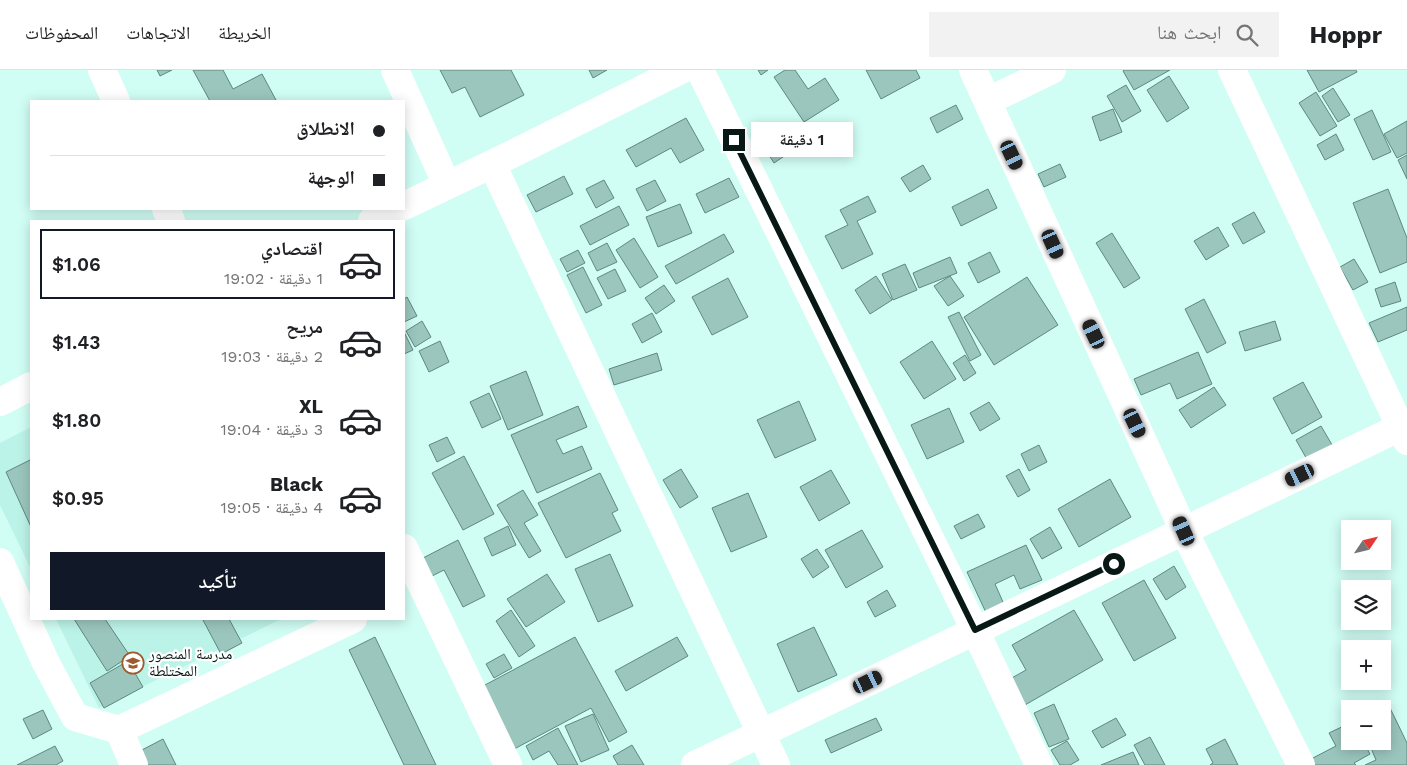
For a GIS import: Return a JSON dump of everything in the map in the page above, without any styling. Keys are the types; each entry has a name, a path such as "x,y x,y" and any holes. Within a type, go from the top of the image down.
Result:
{"street":[{"path":"102,70 116,100"},
{"path":"395,70 447,185"},
{"path":"405,206 681,70"},
{"path":"700,70 975,630 1038,765"},
{"path":"973,70 1184,531 1301,765"},
{"path":"988,101 1052,70"},
{"path":"695,765 1184,531 1405,431 1232,70"},
{"path":"492,164 776,765"},
{"path":"374,220 396,210"},
{"path":"0,402 30,387"},
{"path":"405,553 413,590 508,765"},
{"path":"0,562 46,663 75,717 119,730 351,620"},
{"path":"119,730 134,765"}],"shaded area":[{"path":"30,428 30,567 0,505 0,443"},
{"name":"مدرسة المنصور المختلطة","path":"56,620 279,620 99,708"}],"building":[{"path":"157,70 172,70 160,76"},
{"path":"193,70 223,70 233,89 262,74 276,100 209,100"},
{"path":"440,70 511,70 524,95 480,117 465,87 452,93"},
{"path":"589,70 607,70 593,78"},
{"path":"758,70 768,70 761,75"},
{"path":"785,70 795,70 808,89 825,78 839,100 804,122 774,77"},
{"path":"866,70 916,70 920,78 881,99"},
{"path":"1124,70 1170,70 1134,90"},
{"path":"1307,70 1356,70 1357,72 1319,92"},
{"path":"1169,76 1189,108 1167,122 1147,90"},
{"path":"1126,85 1141,111 1122,122 1107,96"},
{"path":"1333,88 1350,115 1338,122 1322,96"},
{"path":"1316,92 1337,126 1320,136 1299,103"},
{"path":"956,105 963,119 937,133 930,118"},
{"path":"1113,109 1122,132 1100,141 1092,117"},
{"path":"1372,110 1391,152 1373,160 1354,119"},
{"path":"686,118 704,150 680,163 671,148 636,167 626,150"},
{"path":"1407,121 1407,153 1397,158 1384,134"},
{"path":"798,125 808,140 774,163 764,147"},
{"path":"1336,134 1344,150 1325,160 1317,145"},
{"path":"1407,155 1407,179 1398,160"},
{"path":"1060,164 1066,177 1044,187 1038,174"},
{"path":"923,165 931,179 910,192 901,178"},
{"path":"564,176 573,194 536,212 527,195"},
{"path":"729,178 739,197 705,213 696,194"},
{"path":"604,180 614,198 596,208 586,189"},
{"path":"655,180 666,201 647,211 636,189"},
{"path":"988,189 997,208 961,226 952,207"},
{"path":"1388,189 1407,238 1407,262 1380,273 1353,203"},
{"path":"868,196 876,212 857,221 873,254 842,269 825,236 848,225 840,210"},
{"path":"680,204 692,233 658,247 646,217"},
{"path":"619,206 629,225 590,245 580,226"},
{"path":"1254,212 1265,232 1243,244 1232,224"},
{"path":"1218,227 1229,246 1206,260 1194,241"},
{"path":"1112,233 1140,278 1124,288 1096,243"},
{"path":"724,234 734,252 676,284 665,266"},
{"path":"634,238 658,277 640,288 616,250"},
{"path":"607,243 617,262 597,271 588,253"},
{"path":"578,250 585,263 567,272 560,259"},
{"path":"990,252 1000,272 978,283 968,263"},
{"path":"950,257 957,273 919,288 913,273"},
{"path":"1354,259 1368,282 1353,290 1340,267"},
{"path":"905,264 917,290 893,300 882,274"},
{"path":"583,267 602,305 586,313 567,275"},
{"path":"615,269 626,291 608,299 597,278"},
{"path":"876,276 892,300 870,314 855,290"},
{"path":"950,276 964,296 948,306 934,286"},
{"path":"1027,277 1058,325 994,365 964,317"},
{"path":"728,278 748,317 712,335 692,297"},
{"path":"1395,282 1401,301 1381,307 1375,289"},
{"path":"664,285 675,301 656,314 645,298"},
{"path":"407,297 417,316 405,322 405,298"},
{"path":"1204,299 1226,343 1207,353 1185,309"},
{"path":"1407,307 1407,330 1378,342 1369,323"},
{"path":"959,312 981,355 970,361 948,317"},
{"path":"652,313 662,332 642,343 632,324"},
{"path":"422,321 431,337 415,347 406,331"},
{"path":"1275,321 1281,340 1245,351 1239,332"},
{"path":"405,334 413,350 405,354"},
{"path":"440,341 449,362 429,372 419,351"},
{"path":"932,341 956,379 924,399 900,362"},
{"path":"1198,352 1212,384 1177,399 1170,383 1141,395 1134,379"},
{"path":"657,353 662,370 614,385 609,369"},
{"path":"965,355 976,373 964,381 953,363"},
{"path":"526,371 543,415 508,430 490,386"},
{"path":"1303,382 1322,417 1292,434 1273,398"},
{"path":"1214,387 1226,405 1191,428 1179,410"},
{"path":"489,393 501,419 482,428 470,402"},
{"path":"799,401 816,440 775,458 757,420"},
{"path":"989,402 1000,419 980,431 970,413"},
{"path":"578,406 587,427 556,440 563,454 582,446 592,469 537,493 511,435"},
{"path":"949,408 964,442 927,459 911,425"},
{"path":"1321,426 1338,455 1313,470 1296,440"},
{"path":"447,437 455,453 437,462 429,445"},
{"path":"1039,445 1047,462 1029,471 1021,454"},
{"path":"464,456 494,514 463,530 432,473"},
{"path":"30,460 30,525 6,472"},
{"path":"681,469 698,497 680,508 663,480"},
{"path":"1019,469 1030,490 1018,497 1006,476"},
{"path":"831,470 850,503 819,521 800,487"},
{"path":"600,473 618,510 612,513 621,531 566,558 538,503"},
{"path":"1110,479 1131,517 1079,547 1058,509"},
{"path":"523,490 538,515 524,523 541,551 529,558 497,505"},
{"path":"748,493 767,537 731,552 712,508"},
{"path":"978,514 985,527 961,539 954,526"},
{"path":"508,526 516,545 492,556 484,538"},
{"path":"1050,527 1062,548 1042,559 1030,539"},
{"path":"862,530 883,567 846,588 825,550"},
{"path":"458,540 485,596 463,607 444,570 432,576 423,558"},
{"path":"1026,545 1042,580 1020,589 1014,575 995,584 1007,611 989,619 967,572"},
{"path":"817,549 829,567 813,578 801,559"},
{"path":"610,554 633,606 598,622 575,569"},
{"path":"1174,566 1186,587 1166,600 1153,579"},
{"path":"547,574 565,602 526,627 507,599"},
{"path":"1144,580 1176,638 1134,661 1102,603"},
{"path":"887,590 896,606 875,617 867,602"},
{"path":"511,610 535,646 519,657 496,621"},
{"path":"1074,610 1103,660 1025,705 1010,679 1026,670 1012,645"},
{"path":"75,620 106,620 130,656 107,671"},
{"path":"203,620 230,620 242,643 221,654"},
{"path":"814,627 837,675 798,692 777,644"},
{"path":"375,637 436,765 404,765 349,650"},
{"path":"575,637 627,732 609,742 591,708 503,755 470,693"},
{"path":"677,637 688,656 626,691 615,671"},
{"path":"504,654 512,668 494,678 486,664"},
{"path":"128,661 143,687 104,708 90,683"},
{"path":"1054,704 1069,739 1049,747 1034,713"},
{"path":"43,710 52,729 33,739 23,719"},
{"path":"1391,710 1407,743 1407,765 1365,765 1376,760 1372,750 1391,750"},
{"path":"593,714 609,750 581,762 565,726"},
{"path":"876,718 882,730 831,753 825,740"},
{"path":"1116,718 1126,735 1102,748 1092,731"},
{"path":"1341,727 1341,750 1368,750 1370,754 1354,763 1356,765 1312,765 1309,760 1336,746 1329,733"},
{"path":"558,728 578,765 558,765 549,751 533,760 526,746"},
{"path":"1150,737 1165,765 1145,765 1134,745"},
{"path":"163,739 176,765 144,765 138,752"},
{"path":"1225,739 1238,765 1210,765 1213,763 1206,749"},
{"path":"1067,741 1079,760 1070,765 1060,765 1051,750"},
{"path":"632,745 644,765 618,765 613,756"},
{"path":"55,746 63,761 56,765 17,765"},
{"path":"1133,752 1139,765 1101,765"}],"place":[{"name":"مدرسة المنصور المختلطة","path":"133,663"}],"route":[{"path":"734,140 975,630 1114,564"}]}
